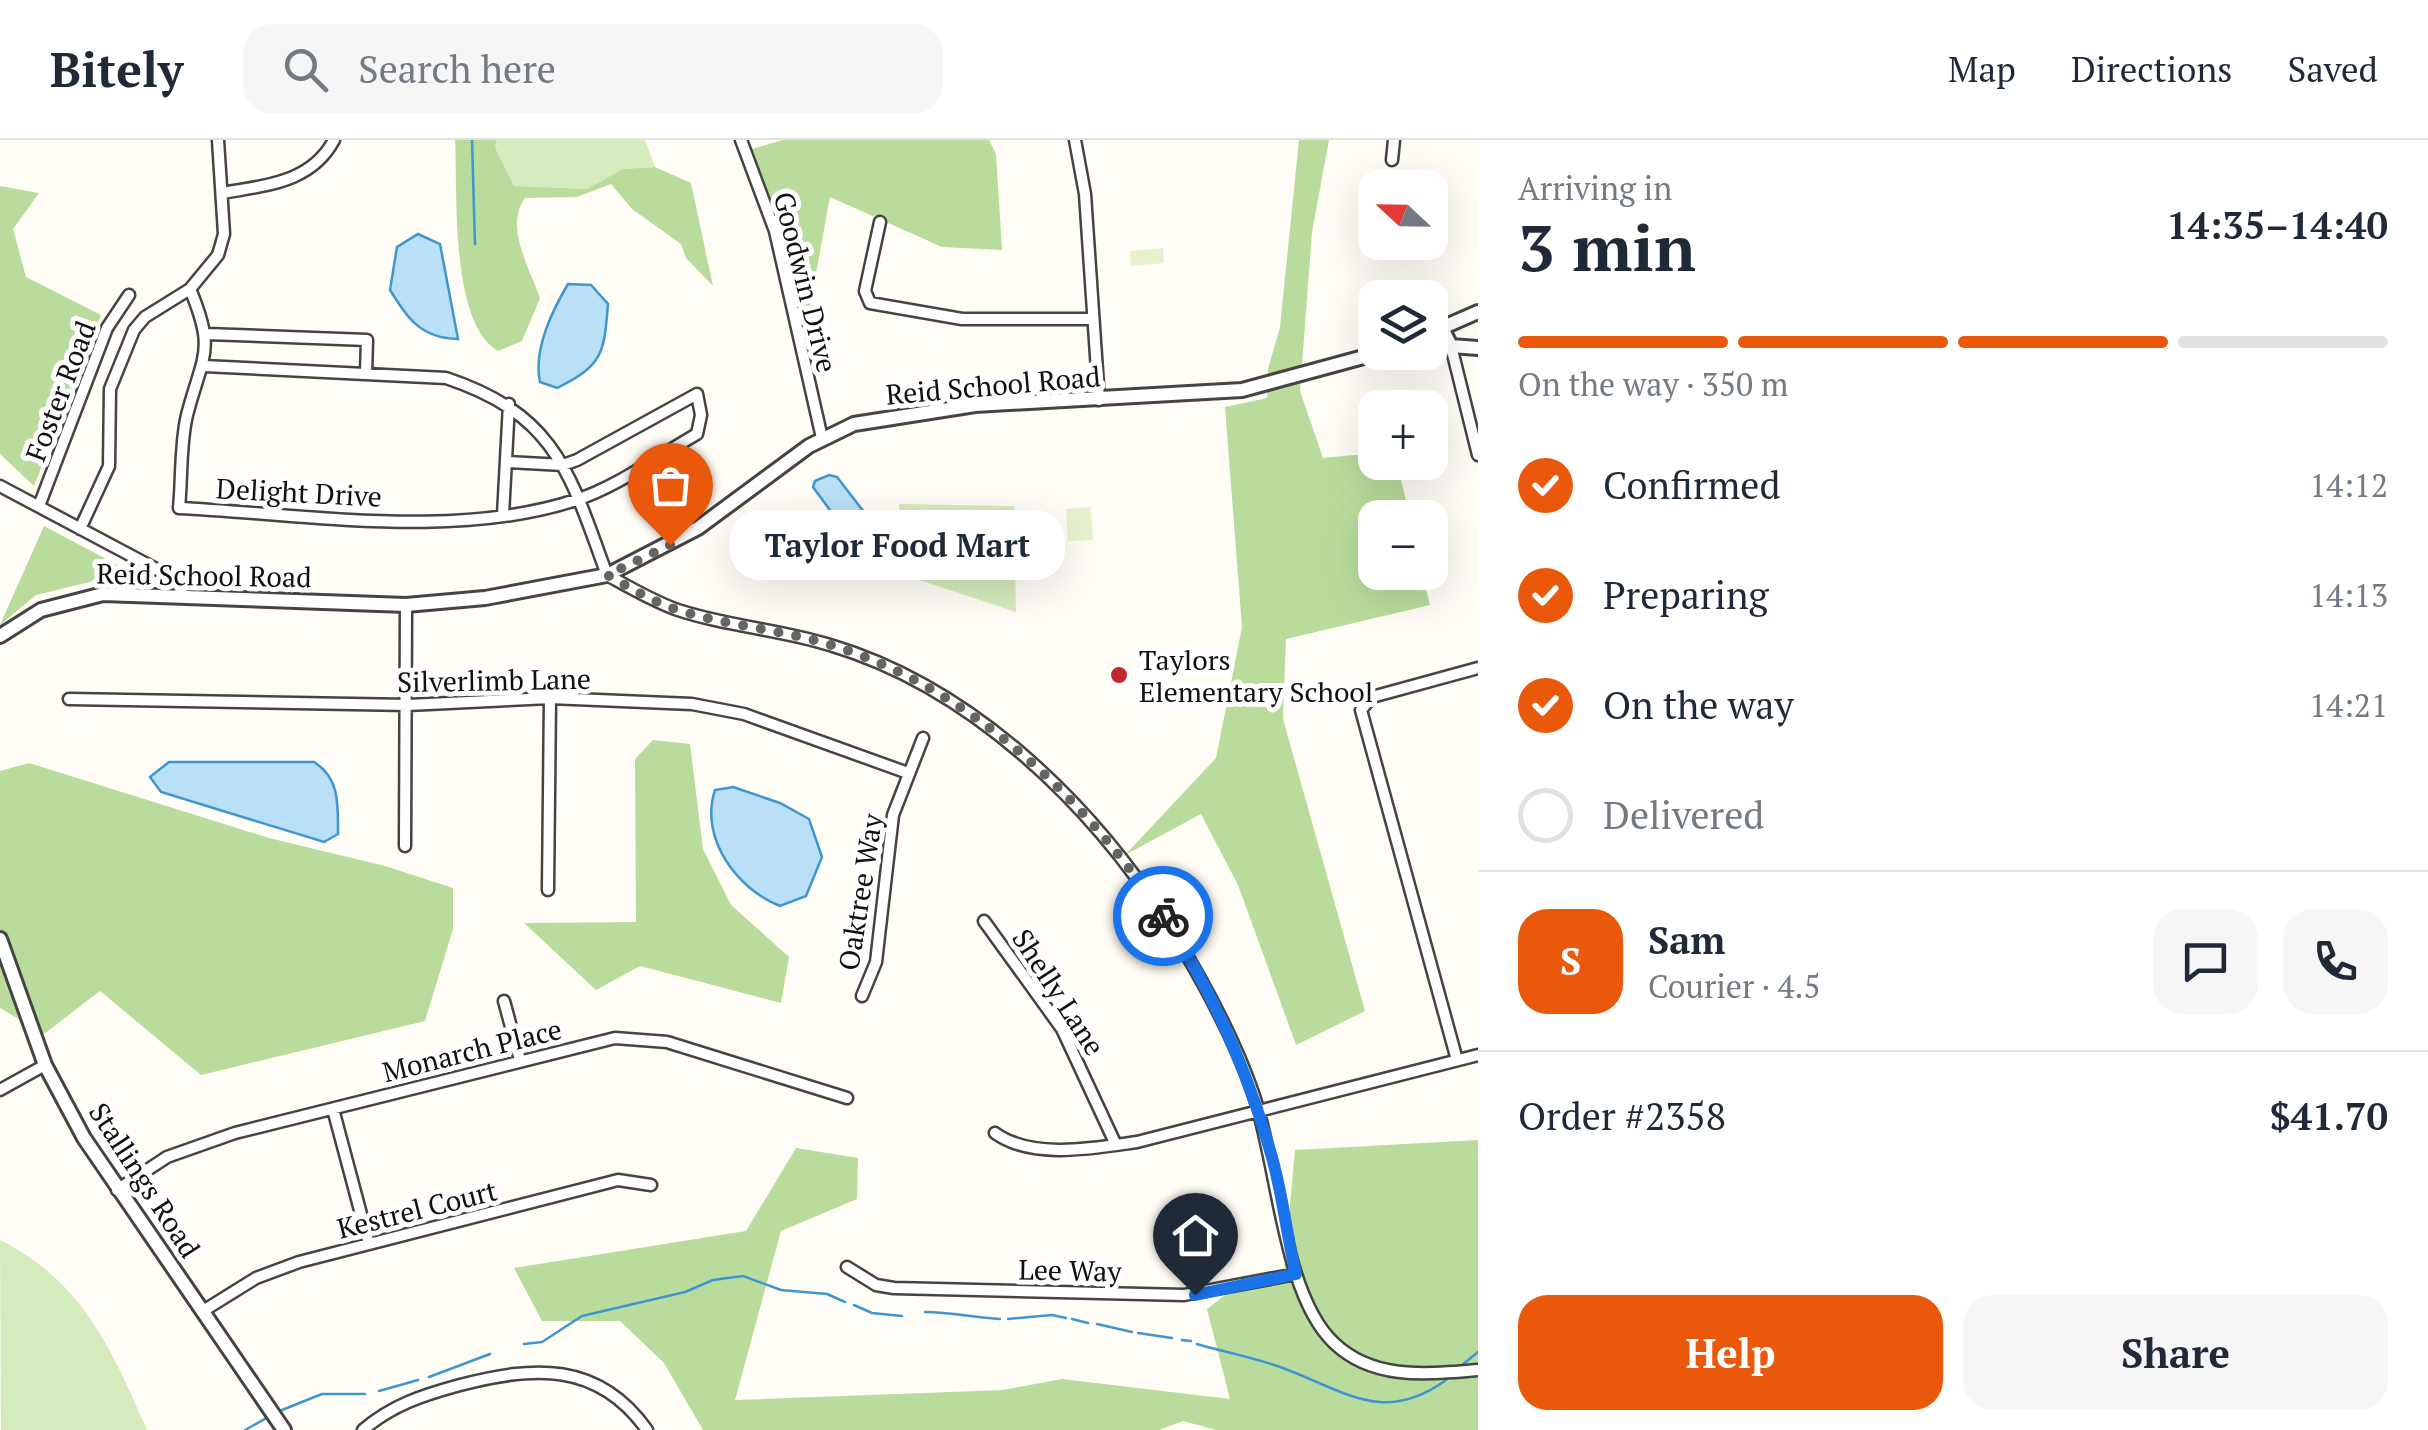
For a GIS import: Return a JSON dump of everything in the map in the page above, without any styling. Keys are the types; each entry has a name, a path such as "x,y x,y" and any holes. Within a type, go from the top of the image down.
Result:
{"street":[{"path":"80,529 110,466 108,408 121,357 145,317 190,289 218,255 224,234 218,140"},
{"path":"222,193 285,181 307,172 334,140"},
{"name":"Goodwin Drive","path":"741,140 784,263 822,438"},
{"path":"1075,140 1086,194 1099,400"},
{"path":"1392,160 1394,140"},
{"path":"880,222 865,291 870,303 962,320 1093,320"},
{"name":"Delight Drive","path":"190,289 207,334 204,366 187,417 180,508 449,522 503,516 579,500 696,434 702,414 696,394 564,465"},
{"name":"Foster Road","path":"39,506 107,328 128,295"},
{"path":"1448,325 1478,312"},
{"path":"207,334 367,340 366,374"},
{"path":"1448,343 1478,455"},
{"path":"1451,346 1478,348"},
{"name":"Reid School Road","path":"0,636 26,617 72,599 120,593 406,606 485,598 607,575 698,528 822,438 854,424 910,412 1242,390 1358,359"},
{"path":"204,366 446,378 509,404 535,426 564,465 607,575 678,610 786,633 862,656 932,692 1007,742 1075,804 1149,895 1224,1025 1259,1111 1296,1274 1320,1328 1354,1358 1379,1369 1408,1374 1478,1370"},
{"path":"503,516 509,404"},
{"path":"506,462 564,465"},
{"path":"0,486 175,579 184,596"},
{"path":"405,846 406,606"},
{"path":"1456,1060 1361,710 1372,698 1478,668"},
{"path":"548,890 550,698"},
{"name":"Silverlimb Lane","path":"69,699 408,705 550,698 692,704 744,714 908,773"},
{"name":"Oaktree Way","path":"862,996 876,962 893,815 923,738"},
{"name":"Shelly Lane","path":"984,921 1062,1029 1116,1145"},
{"name":"Stallings Road","path":"0,940 45,1065 117,1190 283,1428"},
{"path":"504,1001 520,1060"},
{"name":"Monarch Place","path":"117,1190 190,1147 602,1040 646,1038 847,1098"},
{"path":"995,1133 1030,1146 1116,1145 1478,1055"},
{"path":"0,1090 45,1065"},
{"path":"333,1108 370,1244"},
{"name":"Kestrel Court","path":"203,1311 274,1270 618,1180 651,1185"},
{"name":"Lee Way","path":"847,1268 876,1285 894,1288 1164,1295 1214,1292 1296,1274"},
{"path":"363,1430 411,1400 526,1370 566,1374 600,1388 629,1408 647,1430"}],"green space":[{"path":"455,140 497,140 495,147 514,186 587,189 623,169 655,167 691,183 713,286 686,258 681,244 632,209 611,184 577,197 525,198 519,209 518,234 540,298 522,341 498,351 482,336 464,285 457,222"},
{"path":"497,140 645,140 655,167 623,169 588,189 514,186 495,147"},
{"path":"783,140 989,140 996,154 1002,250 942,247 830,197 805,333 752,149"},
{"path":"1299,140 1329,140 1312,232 1300,391 1323,458 1358,455 1358,480 1401,480 1406,500 1358,500 1358,590 1426,590 1430,605 1286,639 1283,719 1365,1011 1296,1045 1238,885 1201,814 1125,855 1216,758 1242,627 1225,407 1267,398 1268,369 1280,327"},
{"path":"0,186 39,193 13,229 26,277 101,315 34,486 0,454"},
{"path":"1163,248 1164,263 1131,266 1130,251"},
{"path":"899,504 1014,506 1016,612 892,571 901,548"},
{"path":"1091,507 1093,540 1068,541 1066,509"},
{"path":"44,526 131,572 36,595 0,625"},
{"path":"653,740 690,744 703,849 731,905 789,957 781,1003 640,966 596,990 524,923 636,922 635,759"},
{"path":"29,763 269,838 385,866 453,888 453,929 425,1021 201,1075 100,991 44,1034 0,1008 0,771"},
{"path":"1478,1140 1478,1430 1216,1430 1183,1421 1159,1430 703,1430 664,1363 620,1321 542,1321 514,1268 746,1231 796,1148 858,1158 857,1199 781,1231 735,1400 1003,1390 1062,1379 1230,1399 1207,1309 1247,1278 1284,1272 1295,1150"},
{"path":"0,1240 53,1276 91,1320 121,1372 147,1430 1,1430"}],"water":[{"path":"418,234 440,244 458,339 425,331 403,310 390,290 397,247"},
{"path":"568,284 591,285 608,304 607,321 598,356 584,372 557,388 540,382 539,357 550,318"},
{"path":"829,475 837,477 871,521 859,535 849,536 813,487 815,481"},
{"path":"169,762 314,762 333,784 338,834 324,842 161,792 150,777"},
{"path":"733,787 780,803 809,819 822,857 806,896 780,906 749,887 725,860 712,826 711,808 715,790"}],"waterway":[{"path":"472,140 475,244"},
{"path":"524,1344 542,1342 582,1316 685,1292 713,1280 743,1276 781,1290 827,1294 845,1302"},
{"path":"854,1305 872,1313 902,1316"},
{"path":"925,1312 1000,1319"},
{"path":"1008,1319 1052,1315 1066,1318"},
{"path":"1072,1319 1088,1323"},
{"path":"1097,1324 1132,1332"},
{"path":"1138,1333 1172,1338"},
{"path":"1182,1340 1191,1341"},
{"path":"1197,1344 1270,1363 1344,1393 1383,1402 1423,1394 1446,1380"},
{"path":"1461,1366 1478,1352"},
{"path":"429,1377 490,1354"},
{"path":"379,1391 418,1380"},
{"path":"277,1412 322,1394 365,1394"},
{"path":"245,1430 270,1416"}],"way so far":[{"path":"670,545 607,575 678,610 786,633 862,656 956,706 1007,742 1075,804 1163,916"}],"place":[{"name":"Taylor Food Mart","path":"670,545"},
{"name":"Taylors Elementary School","path":"1119,675"}],"route":[{"path":"1163,916 1224,1025 1252,1091 1274,1166 1296,1274 1195,1295"}]}
